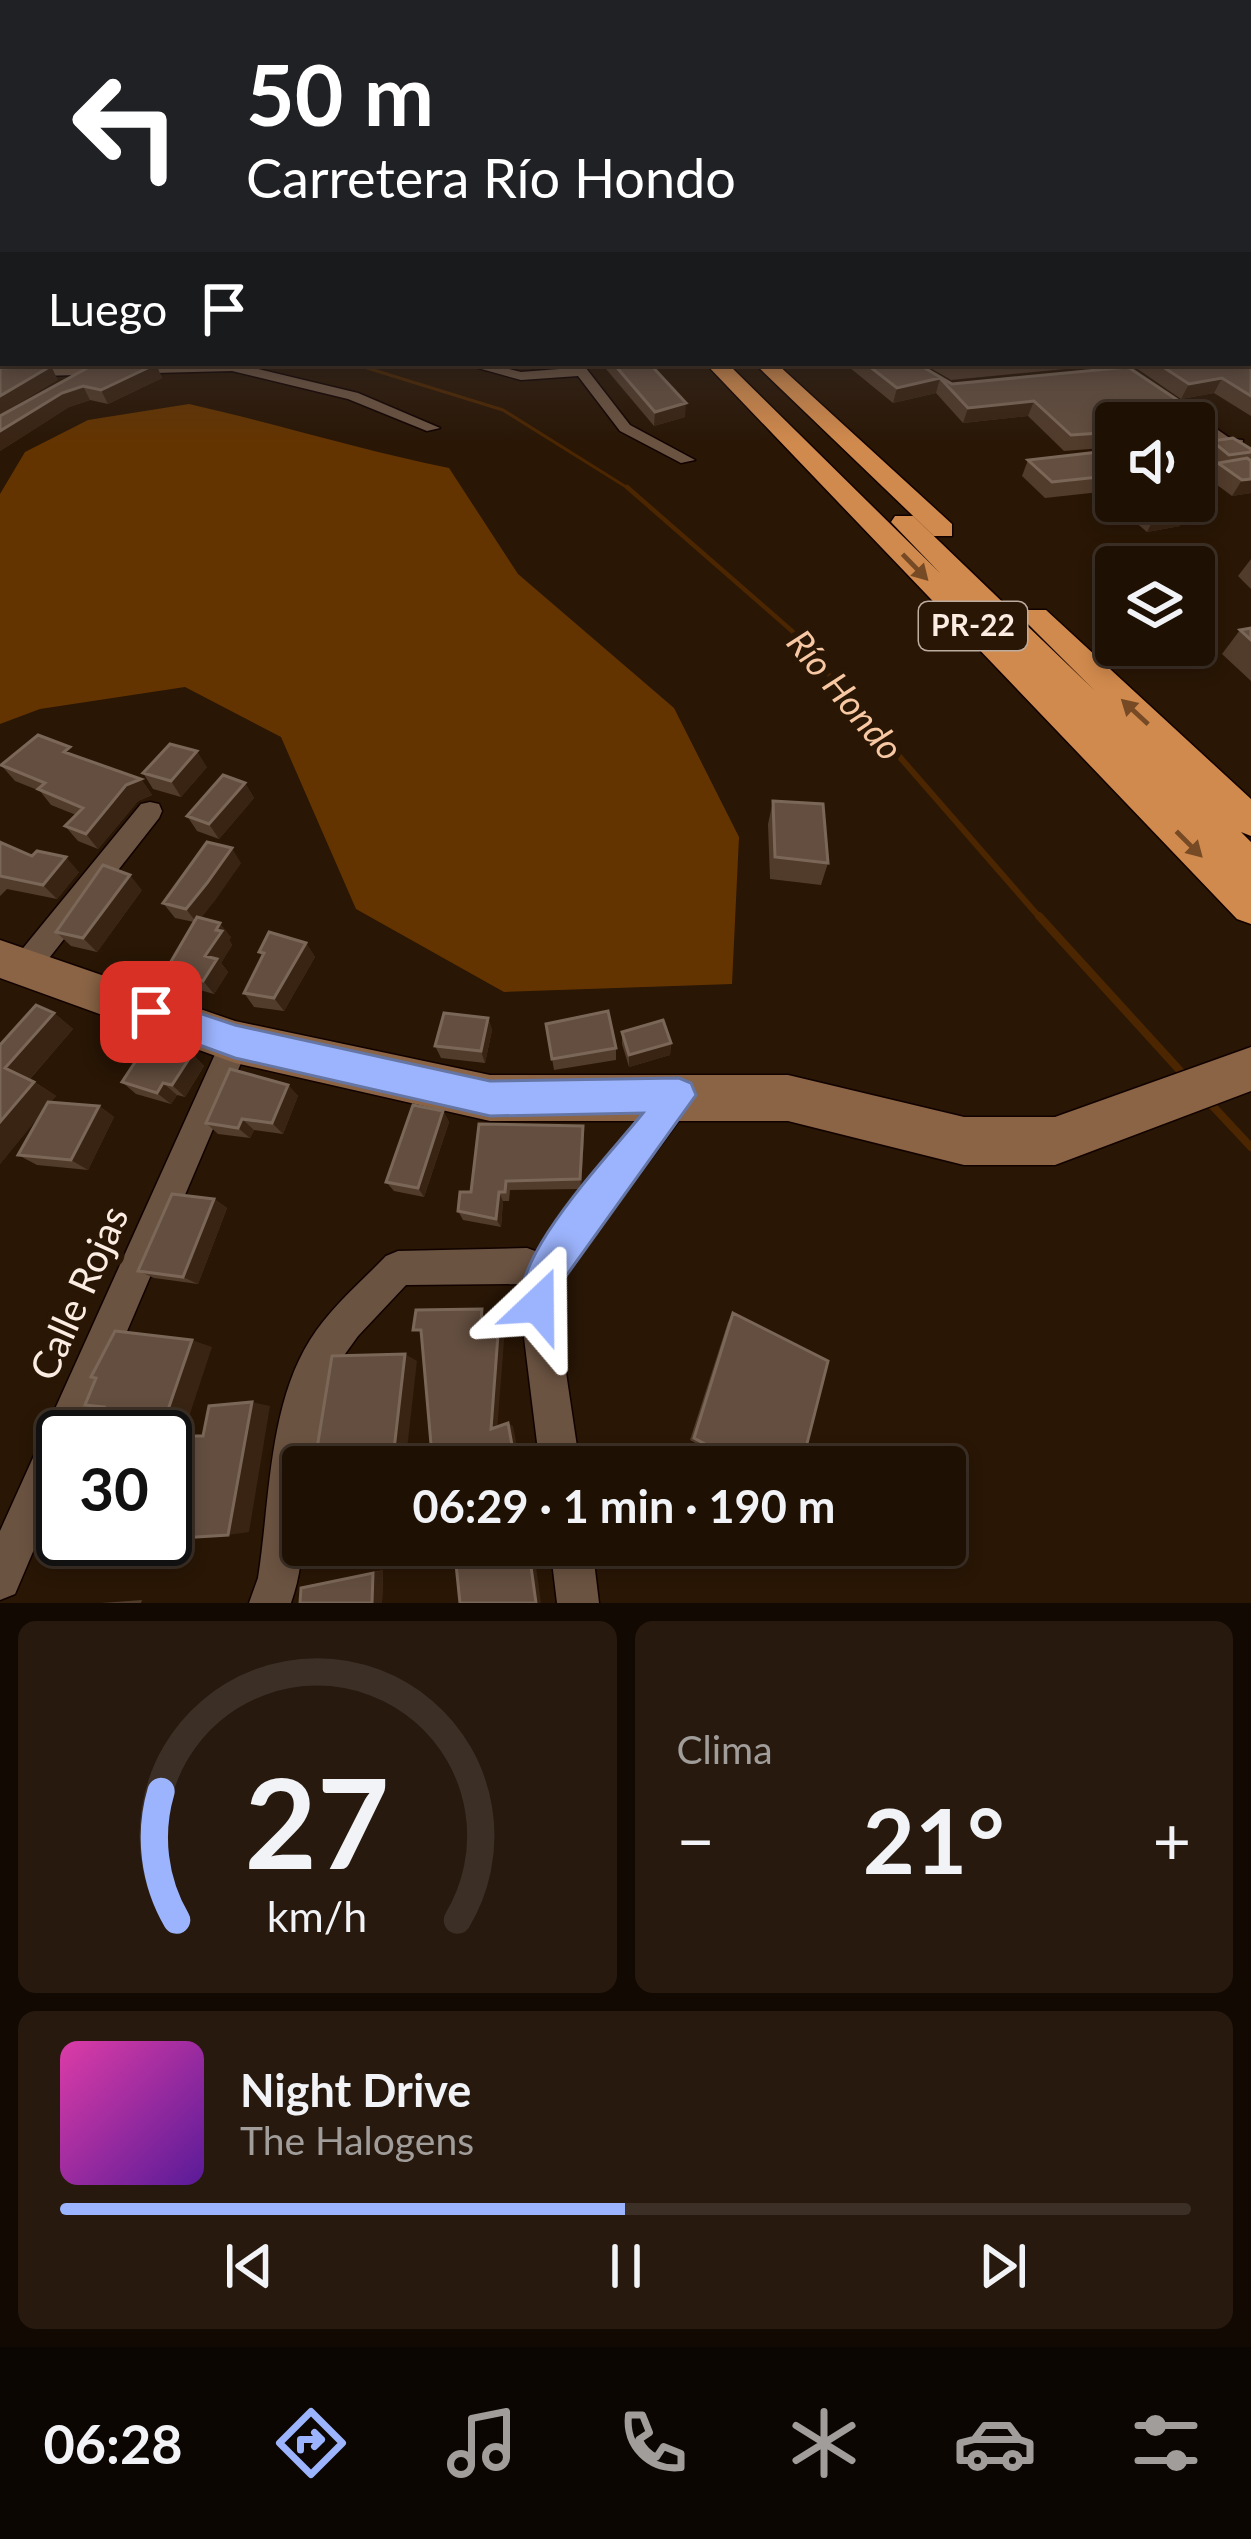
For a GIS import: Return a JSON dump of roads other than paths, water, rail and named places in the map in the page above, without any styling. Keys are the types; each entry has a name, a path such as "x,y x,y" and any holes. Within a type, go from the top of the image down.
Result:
{"highway":[{"name":"PR-22","path":"718,366 1245,886"},
{"path":"741,366 1245,886"},
{"name":"PR-22","path":"767,366 1251,821"}],"street":[{"path":"479,366 521,376 578,368 626,428 687,460"},
{"path":"0,373 232,367 353,396 432,428"},
{"path":"1110,369 1129,372 1251,460"},
{"path":"55,394 91,372"},
{"path":"1215,446 1251,442"},
{"path":"150,811 12,963 235,1042 490,1098 788,1098 964,1141 1055,1141 1251,1069"},
{"name":"Calle Rojas","path":"0,1579 235,1042"},
{"path":"557,1446 538,1305 542,1276 679,1095"},
{"path":"270,1603 279,1578 307,1397 318,1361 341,1330 398,1268 527,1265 542,1276"},
{"path":"574,1566 578,1603"}],"waterway":[{"name":"Río Hondo","path":"361,366 503,410 629,489"},
{"name":"Río Hondo","path":"629,489 792,631 833,680"},
{"name":"Río Hondo","path":"830,677 1041,919"},
{"name":"Río Hondo","path":"1039,916 1183,1074"},
{"name":"Río Hondo","path":"1208,1101 1251,1147"}]}
